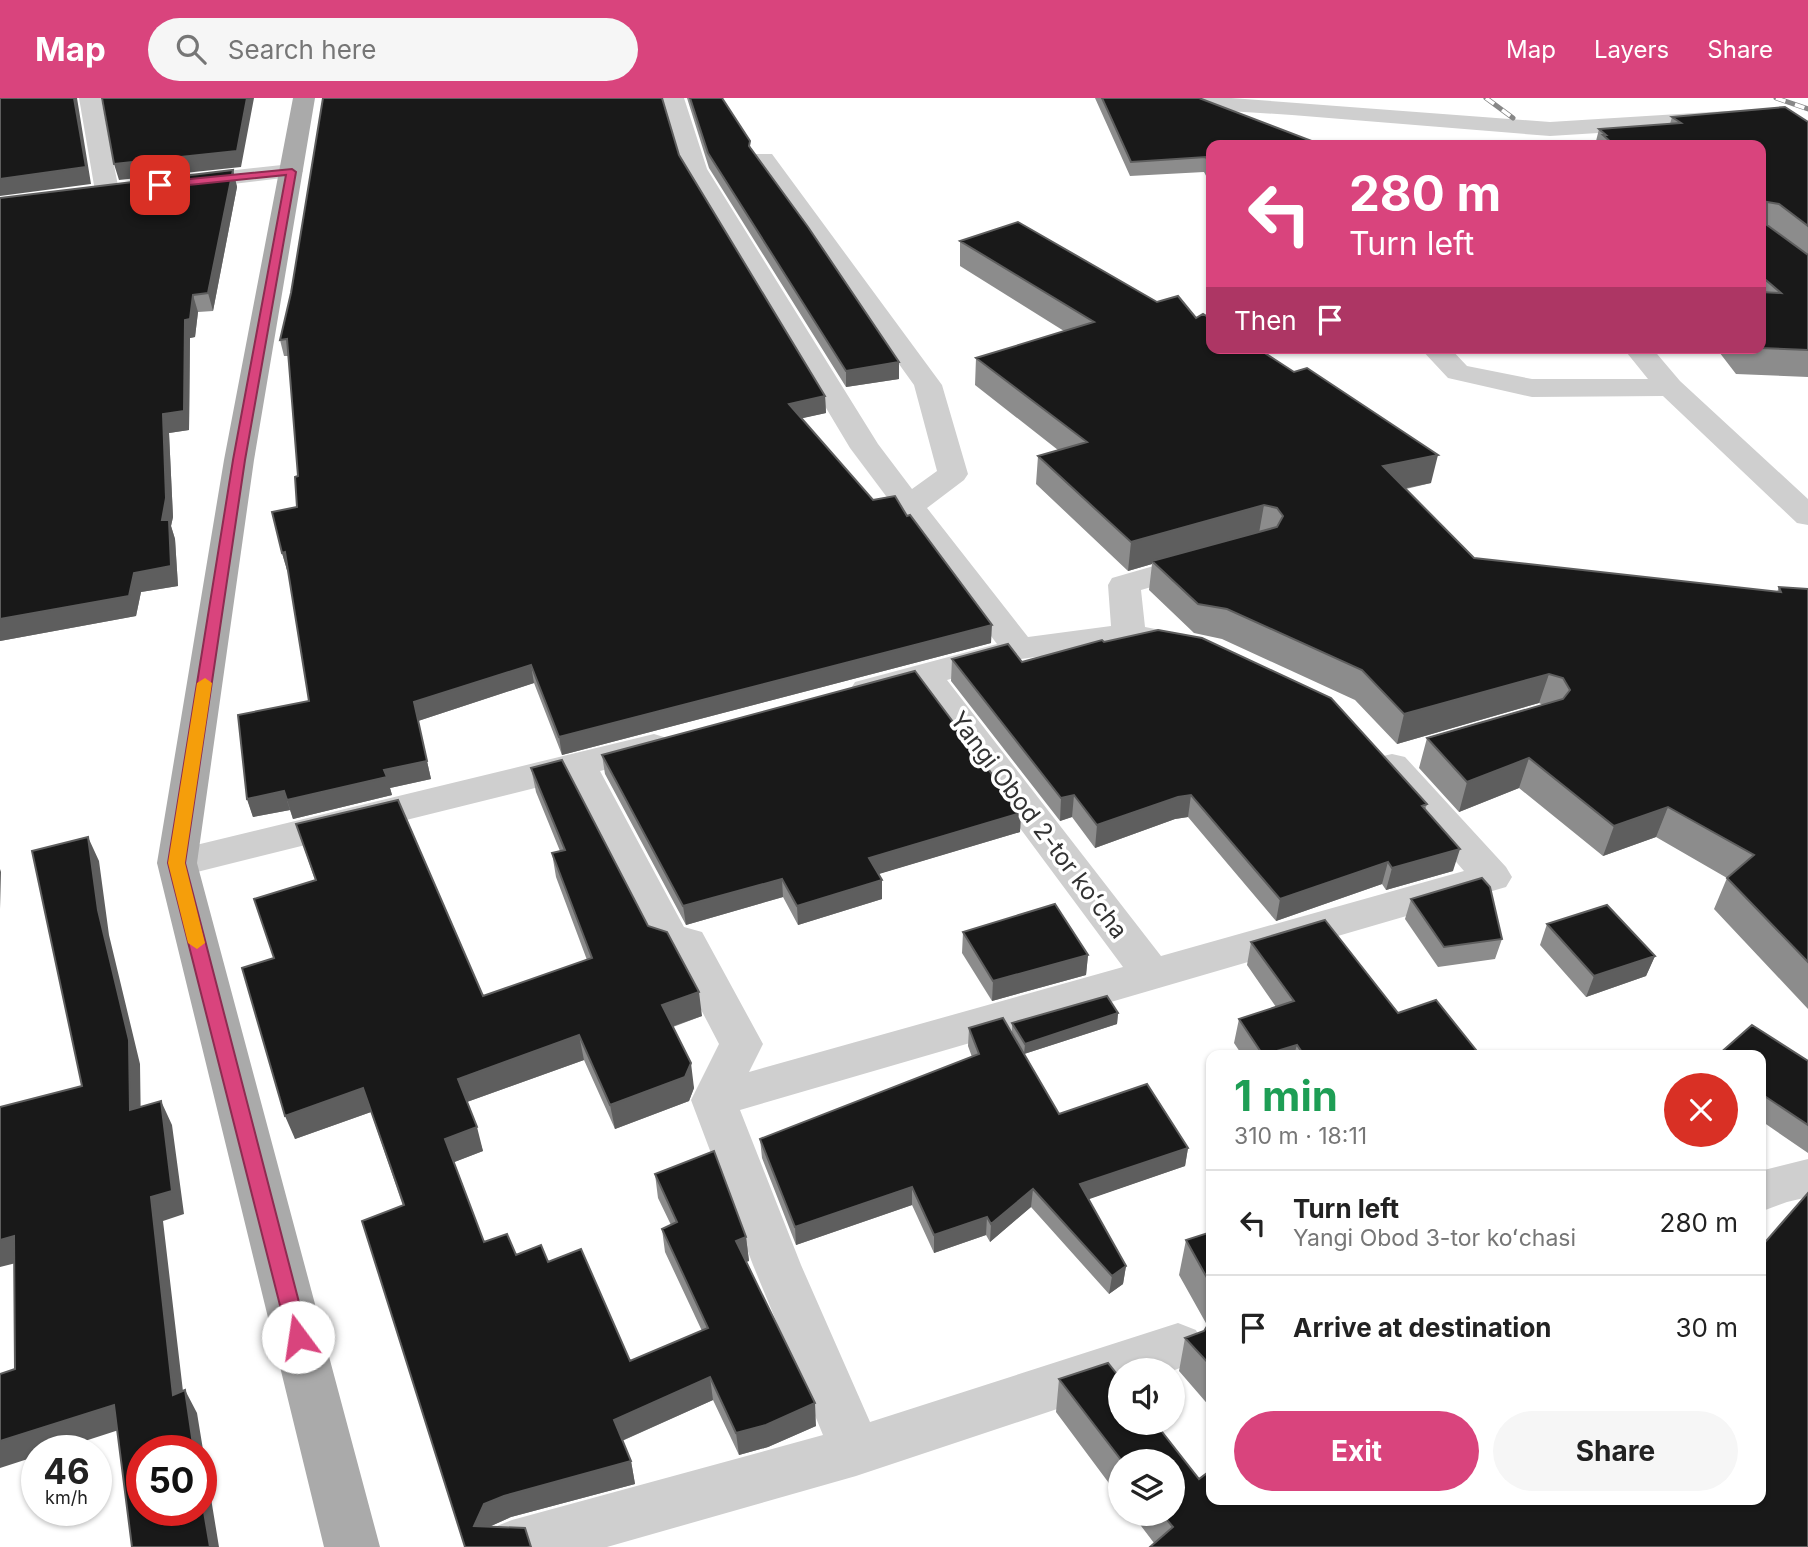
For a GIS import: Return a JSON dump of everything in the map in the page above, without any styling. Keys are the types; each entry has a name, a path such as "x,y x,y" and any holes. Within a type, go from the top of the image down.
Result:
{"main road":[{"path":"303,98 239,460 177,863 352,1547"}],"street":[{"path":"90,98 107,191"},
{"path":"673,98 695,169 865,448 1019,649"},
{"path":"1117,98 1442,118 1550,129 1626,127 1759,116 1777,118 1808,131"},
{"path":"1292,108 1303,133"},
{"path":"1442,118 1461,140"},
{"path":"1626,127 1643,140"},
{"path":"764,159 928,385 953,474 909,506"},
{"path":"160,185 292,172"},
{"path":"80,194 133,188"},
{"path":"1440,354 1458,372 1532,388 1670,387"},
{"path":"1642,354 1670,387 1808,516"},
{"path":"1129,634 1124,585 1223,556"},
{"path":"832,699 1019,649 1129,634 1209,648 1221,653"},
{"name":"Yangi Obod 2-tor koʻcha","path":"925,675 1152,975"},
{"path":"177,863 685,738"},
{"path":"713,1100 1492,877 1376,749 1426,751"},
{"path":"579,766 669,938 687,943 741,1044 713,1100 777,1265 856,1451"},
{"path":"1766,1190 1778,1184 1808,1178"},
{"path":"512,1547 856,1451 1178,1346"}],"building":[{"path":"0,98 74,98 86,167 0,179"},
{"path":"102,98 247,98 237,151 114,164"},
{"path":"323,98 662,98 679,155 825,396 789,404 873,500 895,496 907,516 910,515 992,625 559,737 531,665 414,702 427,761 384,770 387,777 287,800 284,791 247,799 238,715 309,701 285,552 282,553 272,512 297,507 295,477 298,476 287,339 280,340 291,293"},
{"path":"690,98 722,98 750,141 749,146 808,227 899,362 846,371 708,153"},
{"path":"1102,98 1199,98 1309,140 1206,140 1206,157 1131,162"},
{"path":"1785,107 1808,122 1808,226 1779,204 1767,202 1767,225 1808,255 1808,350 1766,348 1766,292 1781,293 1766,280 1766,140 1608,140 1599,129 1681,123 1672,117"},
{"path":"233,170 208,293 193,295 190,319 185,320 184,411 163,414 166,498 162,520 169,520 171,566 134,573 129,596 0,619 0,198"},
{"path":"1018,222 1157,302 1178,296 1196,318 1203,314 1206,316 1206,354 1266,354 1294,372 1307,368 1438,455 1383,466 1474,558 1781,592 1779,587 1808,589 1808,962 1727,878 1754,855 1668,807 1614,826 1529,758 1467,782 1427,738 1563,699 1570,690 1563,678 1549,674 1404,714 1362,670 1227,609 1198,604 1152,561 1277,527 1283,516 1277,508 1264,505 1131,542 1038,456 1087,442 976,358 1094,322 960,241"},
{"path":"1158,630 1202,638 1331,698 1427,804 1422,806 1460,849 1392,868 1388,862 1280,899 1191,795 1097,825 1074,795 1061,798 952,659 1008,644 1022,662 1102,640 1104,642"},
{"path":"915,671 1021,813 869,858 882,880 797,906 782,879 683,906 602,755"},
{"path":"562,760 648,926 667,932 699,992 662,1005 691,1063 685,1077 610,1105 579,1035 458,1079 477,1127 445,1139 484,1242 507,1234 516,1255 541,1245 548,1262 581,1249 630,1361 708,1328 662,1229 677,1222 655,1174 714,1151 746,1237 736,1241 815,1403 766,1425 736,1433 710,1377 614,1420 631,1461 484,1504 474,1526 525,1528 531,1547 465,1547 362,1221 404,1205 363,1088 285,1116 242,968 274,958 254,899 316,880 296,824 398,800 483,996 592,958 552,853 565,850 531,768"},
{"path":"88,837 98,910 129,1040 130,1110 161,1101 172,1191 151,1197 173,1395 185,1390 192,1435 126,1435 126,1500 114,1405 0,1441 0,1374 15,1369 14,1236 0,1240 0,1107 82,1086 32,851"},
{"path":"1482,878 1490,887 1502,939 1444,947 1411,899"},
{"path":"1055,904 1088,955 993,981 963,932"},
{"path":"1607,905 1655,956 1594,976 1547,924"},
{"path":"1325,920 1398,1013 1436,1000 1476,1050 1300,1050 1297,1045 1280,1050 1260,1050 1239,1019 1294,1001 1251,942"},
{"path":"1107,996 1118,1013 1025,1044 1012,1023"},
{"path":"1003,1018 1059,1114 1147,1084 1188,1148 1080,1184 1126,1266 1112,1276 1033,1189 991,1224 987,1217 934,1235 912,1187 795,1227 760,1139 979,1054 969,1028"},
{"path":"1752,1025 1808,1061 1808,1125 1766,1097 1766,1050 1724,1050"},
{"path":"1808,1193 1808,1547 1150,1547 1172,1526 1185,1526 1185,1461 1199,1479 1206,1474 1206,1505 1766,1505 1766,1241"},
{"path":"1206,1234 1206,1276 1186,1240"},
{"path":"1206,1328 1206,1361 1185,1338"},
{"path":"1108,1363 1108,1435 1164,1435 1175,1449 1113,1449 1059,1379"},
{"path":"129,1526 206,1526 210,1547 132,1547"}],"railway":[{"path":"1486,98 1513,118"},
{"path":"1776,98 1808,109"}],"slow traffic":[{"path":"197,943 177,863 205,683"}],"route":[{"path":"160,185 292,172 239,460 177,863 298,1337"}]}
